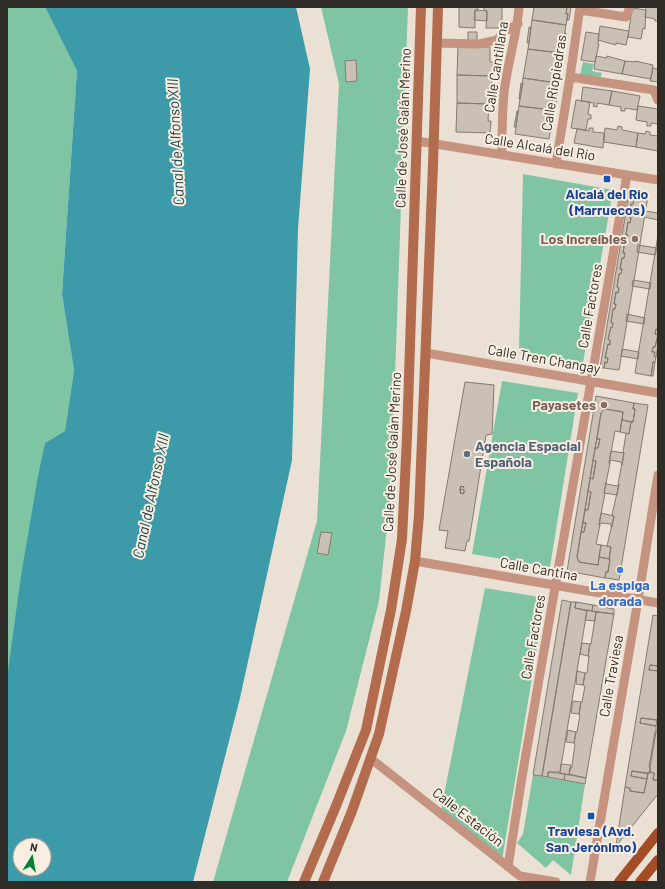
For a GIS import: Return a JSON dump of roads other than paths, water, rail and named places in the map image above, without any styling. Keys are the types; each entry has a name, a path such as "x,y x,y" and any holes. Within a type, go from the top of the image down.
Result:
{"main road":[{"name":"Calle de José Galán Merino","path":"304,882 366,730 391,610 402,539 421,7"},
{"name":"Calle de José Galán Merino","path":"322,882 352,811 379,734 406,610 414,561 419,515 438,7"},
{"path":"619,882 658,833"},
{"path":"640,882 658,860"}],"street":[{"name":"Calle Cantillana","path":"502,155 504,92 510,56 518,24 519,7"},
{"path":"580,8 626,17 630,7"},
{"name":"Calle Riopiedras","path":"556,164 580,8"},
{"path":"437,43 479,44 497,40 505,31 518,24"},
{"path":"570,77 654,90 658,100"},
{"name":"Calle Alcalá del Río","path":"417,141 658,180"},
{"name":"Calle Factores","path":"508,867 627,175"},
{"name":"Calle Tren Changay","path":"426,353 658,393"},
{"name":"Calle Traviesa","path":"590,882 658,475"},
{"name":"Calle Cantina","path":"414,561 658,603"},
{"name":"Calle Estación","path":"370,758 520,876 556,882"}],"water":[{"name":"Canal de Alfonso XIII","path":"45,7 296,7 310,69 298,229 292,460 240,698 193,882 7,882 7,678 21,576 45,443 65,431 74,370 62,294 77,71"}],"place":[{"name":"Alcalá del Río (Marruecos)","path":"607,179"},
{"name":"Los increíbles","path":"635,239"},
{"name":"Payasetes","path":"604,405"},
{"name":"Agencia Espacial Española","path":"467,454"},
{"name":"La espiga dorada","path":"620,570"},
{"name":"Traviesa (Avd. San Jerónimo)","path":"591,816"}]}
